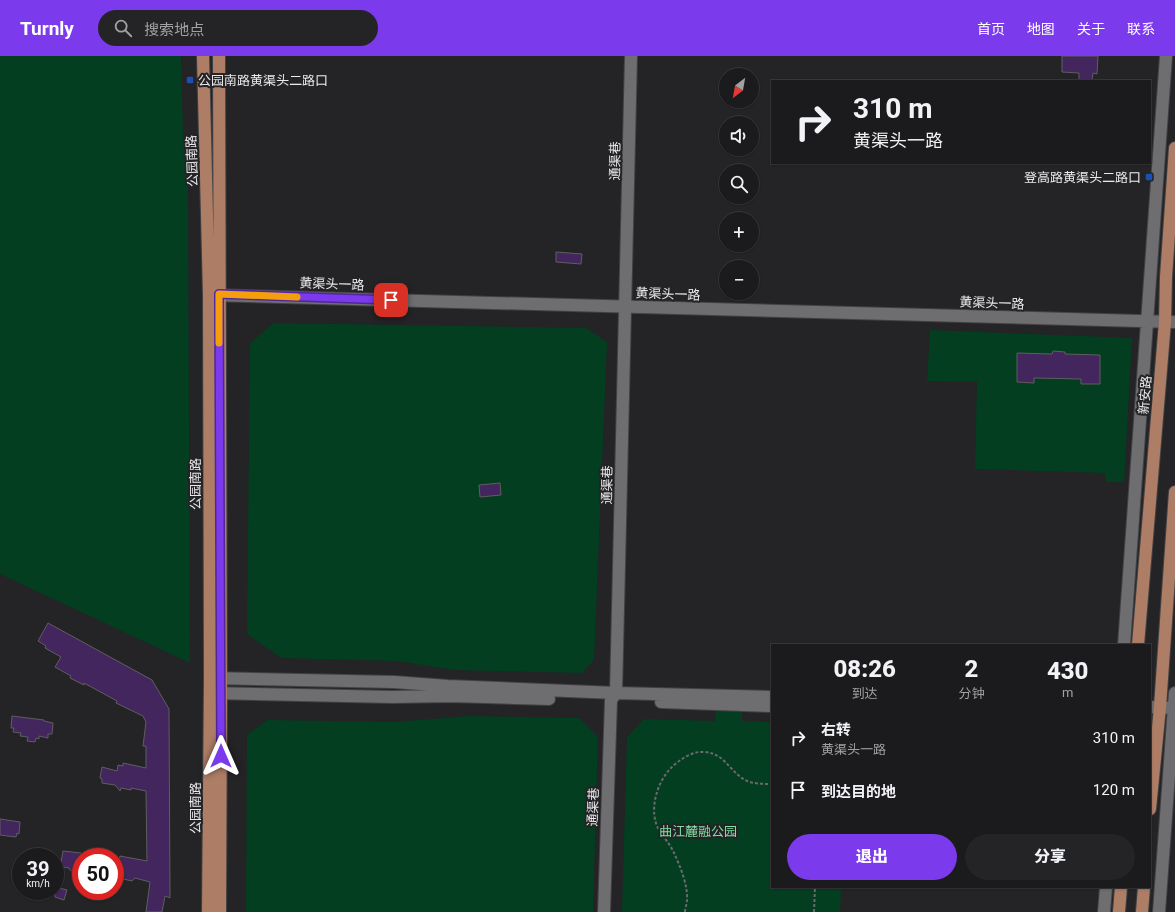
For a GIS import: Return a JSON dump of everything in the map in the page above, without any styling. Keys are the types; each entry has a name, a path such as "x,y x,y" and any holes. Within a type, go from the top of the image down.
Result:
{"main road":[{"name":"公园南路","path":"203,56 207,169 214,294"},
{"name":"公园南路","path":"219,56 214,294 215,678 220,912"},
{"name":"新安路","path":"1138,644 1170,322 1166,277 1175,148"},
{"path":"1151,787 1155,707 1175,492"},
{"name":"公园南路","path":"208,912 216,693"},
{"path":"1119,912 1121,888"},
{"path":"1142,912 1144,888"}],"street":[{"name":"通渠巷","path":"604,912 626,306 631,56"},
{"path":"1124,644 1166,56"},
{"name":"黄渠头一路","path":"214,294 1170,322"},
{"path":"215,678 394,682 771,706"},
{"path":"216,693 392,697 771,697"},
{"path":"1159,912 1175,693"},
{"path":"1155,707 1174,709"},
{"path":"1154,722 1173,723"},
{"path":"1104,912 1106,888"}],"path":[{"path":"685,912 687,899 680,868 673,852 658,829 655,819 658,787 664,776 676,763 686,757 699,752 710,752 724,759 735,772 746,780 758,784 771,784"},
{"path":"814,912 815,888"}],"green space":[{"path":"0,56 181,56 183,133 188,186 190,663 0,574"},
{"path":"274,323 586,328 607,342 594,660 582,673 454,670 397,661 281,658 247,634 250,343"},
{"path":"930,330 1132,338 1124,482 1106,482 1105,473 975,469 977,382 927,381"},
{"name":"曲江麓融公园","path":"716,705 742,705 742,721 771,722 771,888 841,888 840,912 622,912 627,737 644,719 715,721"},
{"path":"469,716 579,718 598,737 593,912 246,912 247,735 267,720 395,722"}],"building":[{"path":"1062,56 1098,56 1097,74 1093,73 1092,80 1079,80 1079,73 1062,72"},
{"path":"556,252 582,254 581,264 556,262"},
{"path":"1053,351 1065,352 1065,354 1100,355 1100,384 1081,384 1081,379 1034,378 1034,383 1017,382 1017,353 1052,354"},
{"path":"500,483 501,495 480,497 479,485"},
{"path":"48,623 152,680 169,709 170,898 165,896 162,912 146,912 150,882 135,878 132,881 124,879 124,857 147,861 146,791 121,788 120,791 115,785 102,783 102,779 100,778 102,767 117,771 118,765 123,766 123,763 146,768 146,746 143,746 146,722 143,716 116,703 117,701 84,683 84,685 70,678 71,676 55,667 61,657 45,648 46,646 38,641"},
{"path":"12,716 44,720 53,723 52,734 48,734 48,738 39,736 39,739 36,738 35,742 27,741 28,737 20,736 21,733 13,732 14,728 11,728"},
{"path":"0,819 20,822 19,834 17,833 16,837 0,835"},
{"path":"64,851 72,852 72,871 69,868 64,867"},
{"path":"64,889 67,890 64,900"}],"slow traffic":[{"path":"219,343 219,294 297,297"}],"place":[{"name":"公园南路黄渠头二路口","path":"190,80"},
{"name":"登高路黄渠头二路口","path":"1149,177"}],"route":[{"path":"221,756 219,294 391,300"}]}
